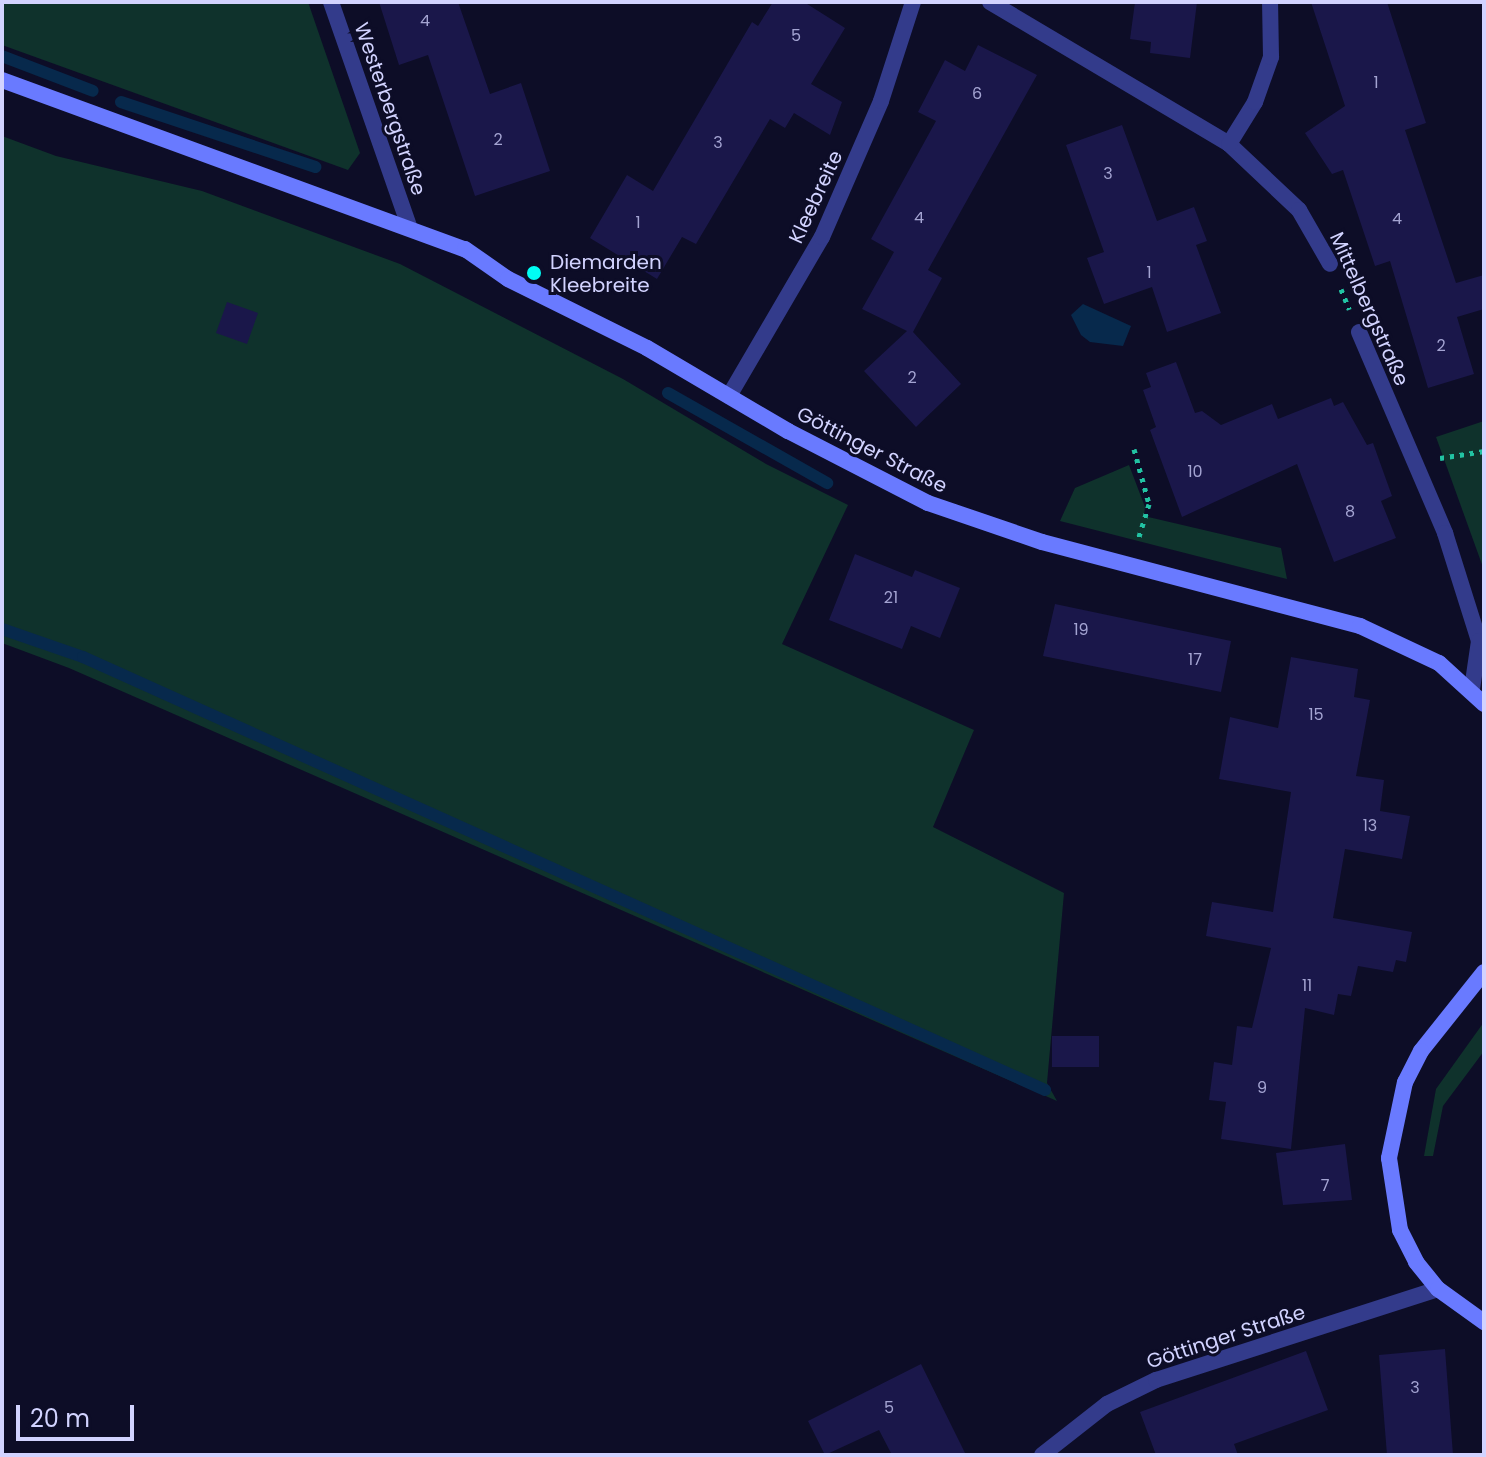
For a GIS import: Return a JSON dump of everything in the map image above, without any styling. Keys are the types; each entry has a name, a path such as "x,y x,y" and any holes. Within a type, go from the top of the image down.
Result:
{"street":[{"name":"Westerbergstraße","path":"331,2 410,229"},
{"name":"Kleebreite","path":"729,396 822,237 881,101 913,2"},
{"name":"Mittelbergstraße","path":"990,2 1229,144 1299,210 1330,264"},
{"path":"1229,144 1255,102 1271,57 1270,2"},
{"name":"Göttinger Straße","path":"2,80 465,249 508,279 647,348 729,396 928,503 1042,542 1360,626 1416,650 1472,689 1484,704"},
{"name":"Mittelbergstraße","path":"1359,332 1445,533 1479,641 1472,689"},
{"path":"1484,972 1421,1051 1393,1120 1389,1158 1400,1230 1438,1289 1484,1322"},
{"name":"Göttinger Straße","path":"1042,1455 1107,1404 1156,1380 1438,1289"}],"path":[{"name":"Mittelbergstraße","path":"1330,264 1359,332"},
{"path":"1134,449 1149,504 1137,544"},
{"path":"1416,464 1484,451"}],"green space":[{"path":"2,2 308,2 360,153 348,170 2,45"},
{"path":"2,136 56,156 202,191 400,264 623,379 766,464 848,505 782,644 974,730 933,827 1064,893 1047,1083 1057,1101 69,668 2,643"},
{"path":"1484,421 1484,570 1436,437"},
{"path":"1129,465 1145,507 1144,516 1281,548 1287,579 1060,521 1075,488"},
{"path":"1484,1022 1484,1051 1443,1106 1433,1156 1424,1156 1436,1089"}],"water":[{"path":"1083,304 1131,326 1123,346 1090,342 1081,335 1071,315"}],"building":[{"path":"379,2 458,2 490,94 521,83 550,171 475,196 428,55 399,65"},
{"path":"773,2 804,2 845,28 811,84 842,102 830,135 794,113 785,128 770,119 696,244 682,237 657,279 590,238 627,175 653,191 752,22 758,26"},
{"path":"1135,2 1197,2 1190,58 1150,53 1151,42 1130,39"},
{"path":"1311,2 1387,2 1426,123 1405,130 1456,283 1484,275 1484,309 1457,317 1474,374 1428,388 1390,261 1375,266 1343,170 1332,174 1305,133 1345,106"},
{"path":"978,45 1037,75 928,270 942,278 913,332 961,384 916,427 864,371 907,331 862,309 894,252 871,239 936,121 918,112 945,60 965,71"},
{"path":"1122,125 1157,221 1194,207 1207,241 1196,245 1221,313 1167,332 1152,287 1104,304 1087,258 1104,252 1066,145"},
{"path":"227,302 258,313 247,344 216,333"},
{"path":"1176,362 1195,413 1202,411 1221,425 1272,404 1278,419 1331,398 1334,406 1343,402 1367,445 1373,443 1392,496 1381,501 1396,538 1334,562 1297,464 1182,517 1150,430 1156,427 1143,390 1151,387 1146,373"},
{"path":"855,554 912,577 915,570 960,588 940,638 911,626 902,649 829,620"},
{"path":"1055,604 1231,641 1221,692 1043,656"},
{"path":"1291,657 1358,669 1354,697 1370,700 1356,776 1384,780 1380,811 1410,816 1402,859 1345,849 1333,918 1412,932 1406,962 1396,960 1393,972 1358,966 1351,996 1338,994 1334,1015 1305,1008 1291,1149 1221,1139 1226,1102 1209,1100 1214,1062 1232,1065 1237,1026 1252,1028 1271,948 1206,936 1212,902 1273,912 1291,792 1219,779 1230,717 1278,728"},
{"path":"1052,1036 1099,1036 1099,1067 1052,1067"},
{"path":"1345,1144 1352,1200 1283,1205 1276,1153"},
{"path":"1445,1349 1453,1455 1387,1455 1379,1355"},
{"path":"1306,1351 1328,1410 1234,1444 1238,1455 1156,1455 1140,1412"},
{"path":"921,1364 966,1455 892,1455 879,1430 825,1455 808,1421"}],"waterway":[{"path":"2,56 93,91"},
{"path":"121,102 315,167"},
{"path":"668,393 827,483"},
{"path":"2,629 83,657 1045,1090"}],"place":[{"name":"Diemarden Kleebreite","path":"534,273"}]}
